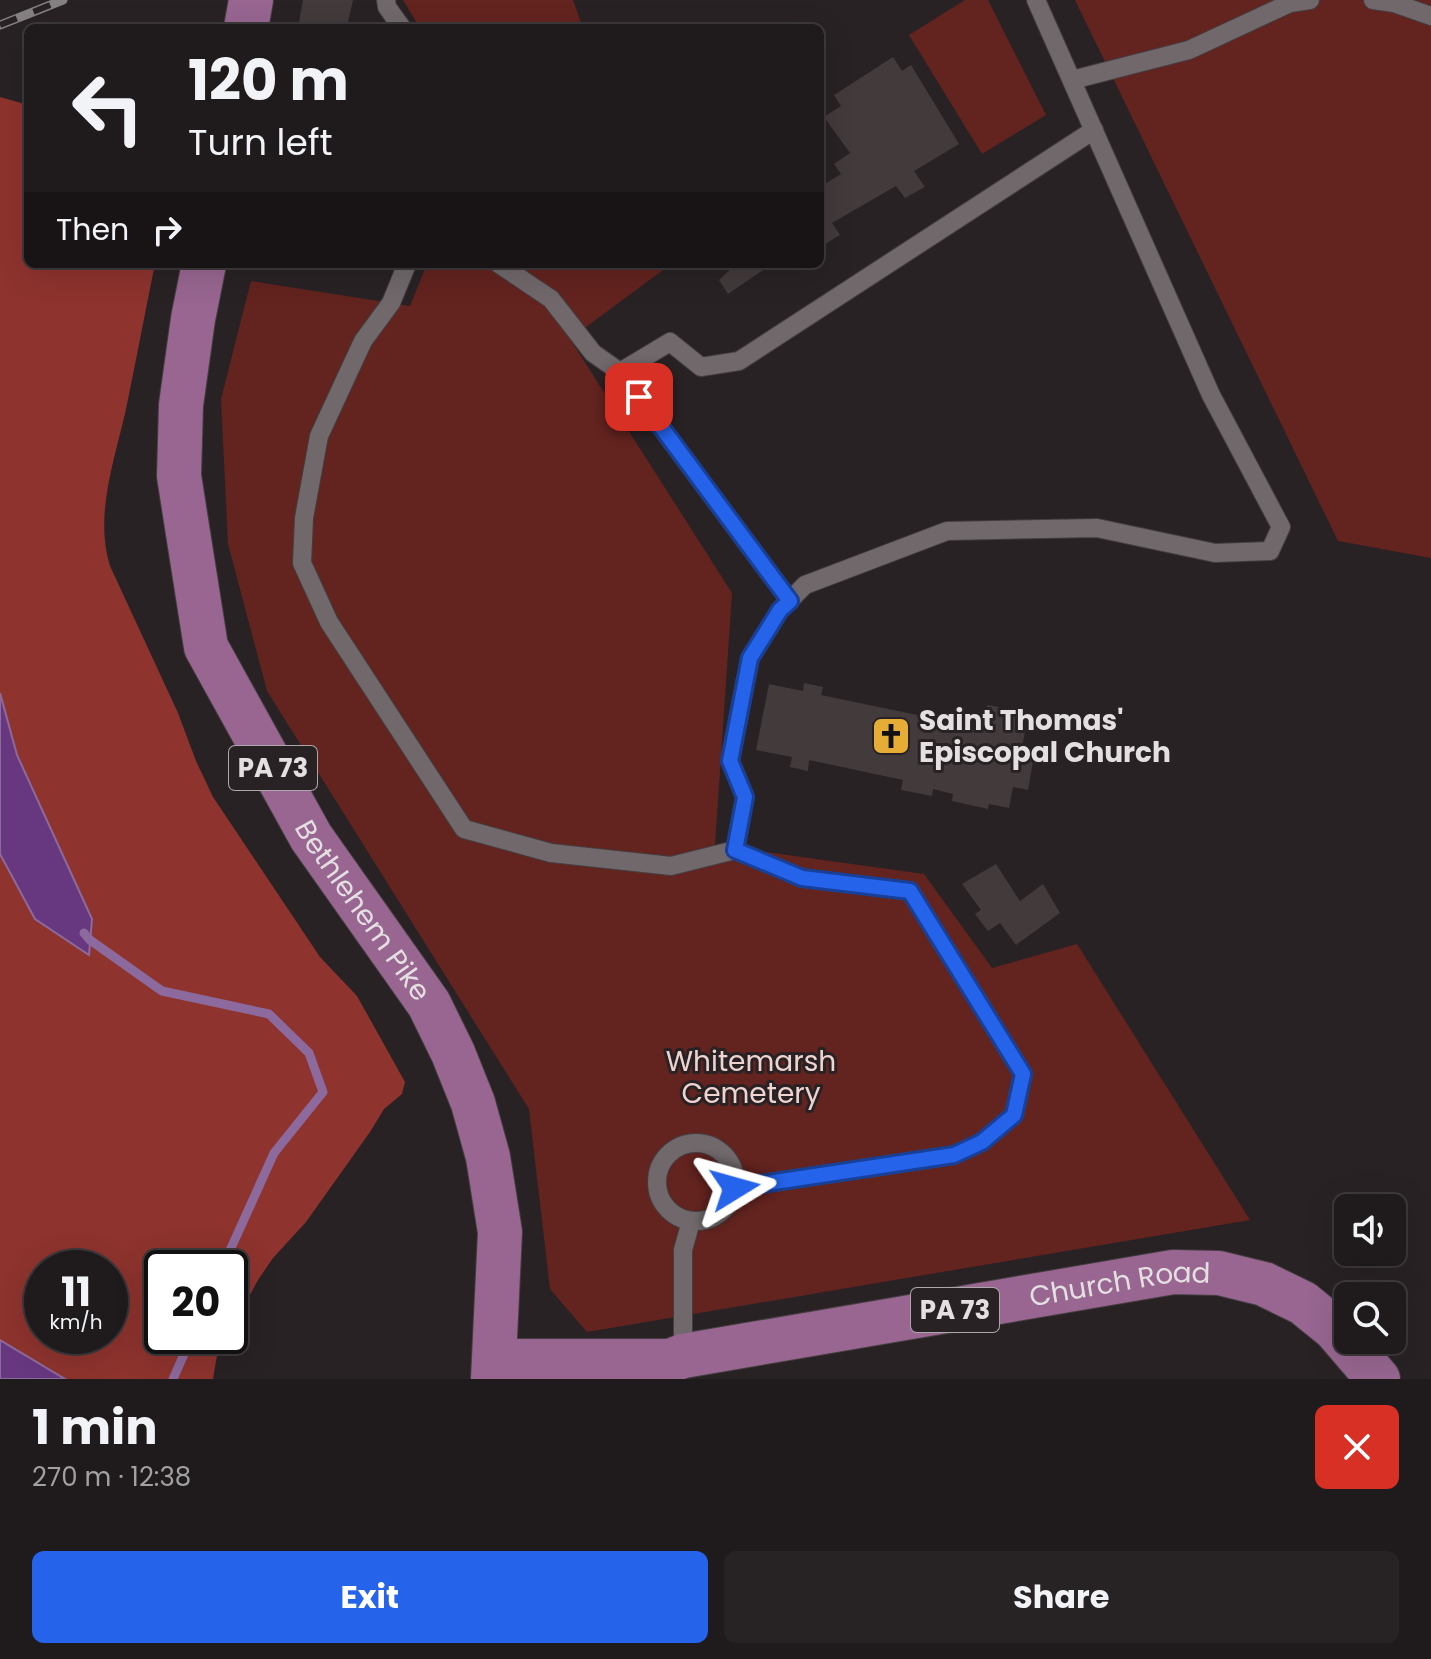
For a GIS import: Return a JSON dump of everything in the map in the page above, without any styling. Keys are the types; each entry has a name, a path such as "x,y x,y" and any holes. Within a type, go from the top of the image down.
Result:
{"main road":[{"path":"247,24 251,0"},
{"name":"Bethlehem Pike","path":"203,268 181,405 179,476 206,647 311,837 429,1004 473,1103 488,1157 500,1232 494,1370"},
{"name":"Church Road","path":"494,1370 670,1361 683,1356 1173,1272 1219,1273 1264,1284 1303,1303 1335,1329 1378,1379"}],"lane":[{"path":"386,0 387,7 399,24"},
{"path":"735,850 745,797 730,761 750,658 780,610 805,585 947,531 1097,528 1215,553 1270,551 1281,527 1211,395 1036,0"},
{"path":"1072,80 1189,50 1290,3 1310,0"},
{"path":"1373,0 1394,3 1431,16"},
{"path":"620,372 670,342 701,367 739,361 1094,130"},
{"path":"405,268 391,303 363,341 319,436 304,518 302,563 329,622 464,829 551,853 671,866 735,850 802,878 910,891 1023,1074 1014,1115 982,1142 954,1155 735,1188"},
{"path":"505,268 551,299 593,353 620,372 790,601"},
{"path":"683,1144 710,1145 730,1162 735,1188 724,1209 703,1220 691,1221 678,1217 660,1199 656,1186 658,1173 663,1161 683,1144"},
{"path":"683,1356 683,1250 691,1221"}],"green space":[{"path":"403,0 573,0 582,24 418,24"},
{"path":"965,0 988,0 1046,115 982,154 909,35"},
{"path":"1075,0 1431,0 1431,558 1338,541"},
{"name":"Whitemarsh Cemetery","path":"425,268 666,268 570,339 732,593 715,845 924,874 992,968 1077,944 1250,1220 587,1332 550,1289 529,1109 267,691 228,544 221,399 251,281 410,306"}],"shaded area":[{"path":"0,97 24,104 24,268 154,268 105,507 104,527 110,566 213,797 320,957 357,996 405,1082 402,1094 384,1109 306,1222 273,1258 248,1298 248,1250 144,1250 144,1354 218,1354 213,1379 65,1379 0,1340"},
{"path":"0,693 17,755 92,919 89,955 35,919 0,854"},
{"path":"0,1340 65,1379 0,1379"}],"building":[{"path":"303,0 353,0 348,24 299,24"},
{"path":"893,57 902,71 911,65 959,144 914,171 925,187 905,198 896,186 832,223 840,235 824,245 824,185 841,174 834,164 850,153 824,117 841,106 834,95"},
{"path":"732,268 766,268 728,294 719,280"},
{"name":"Saint Thomas' Episcopal Church","path":"804,683 823,687 821,695 983,725 987,705 1029,712 1022,747 1035,750 1028,790 1013,787 1009,808 989,804 988,809 952,801 953,794 933,789 932,796 901,790 903,780 809,760 808,771 790,767 792,757 756,750 769,684 803,691"},
{"path":"996,864 1020,901 1043,884 1060,913 1016,945 1000,923 988,931 975,914 981,910 962,884"}],"waterway":[{"path":"84,933 162,991 269,1014 309,1053 323,1092 274,1153 230,1250"},
{"path":"173,1379 184,1354"}],"railway":[{"path":"0,25 63,0"}],"place":[{"name":"Saint Thomas' Episcopal Church","path":"891,736"}],"route":[{"path":"639,397 790,601 780,610 750,658 730,761 745,797 735,850 802,878 910,891 1023,1074 1014,1115 982,1142 954,1155 735,1188"}]}
